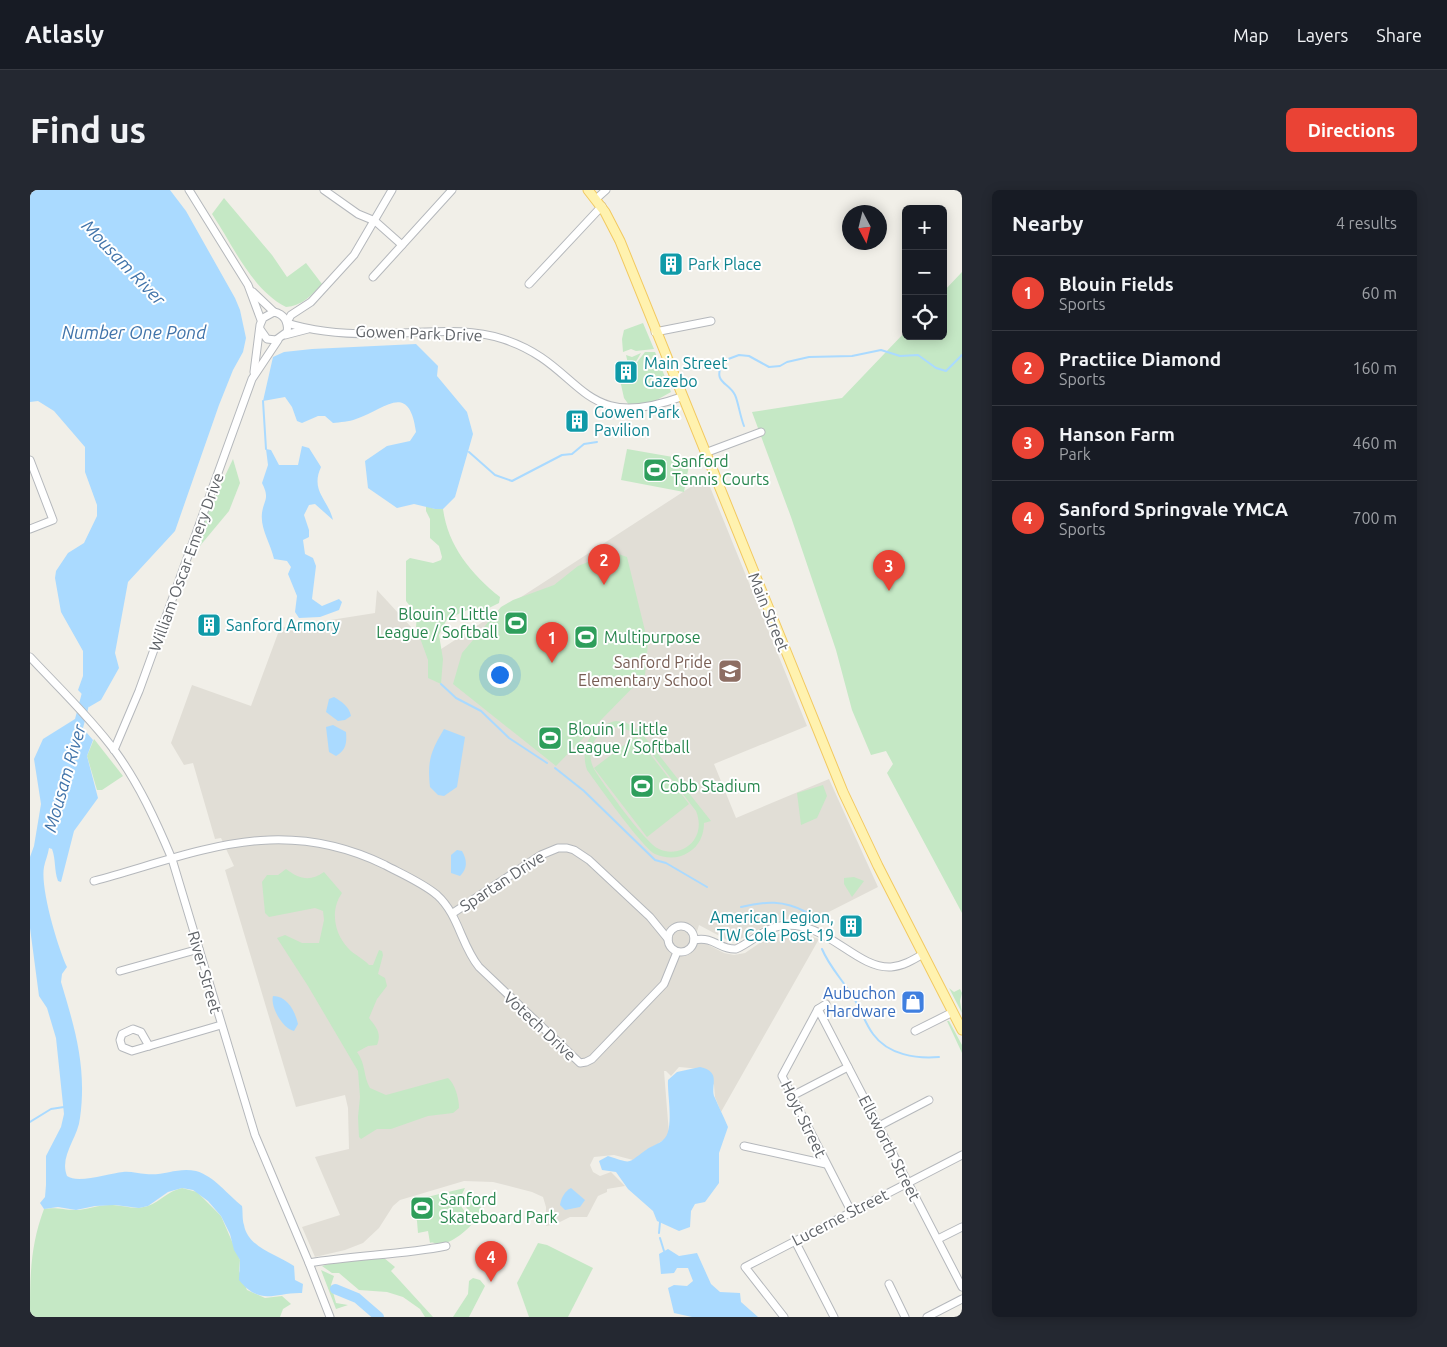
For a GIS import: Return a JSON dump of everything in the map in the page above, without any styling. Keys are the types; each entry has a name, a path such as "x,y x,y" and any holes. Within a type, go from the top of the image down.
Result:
{"main road":[{"name":"Main Street","path":"588,190 599,203 620,241 681,397 842,790 870,850 962,1030"}],"street":[{"path":"189,190 251,290 261,320 260,329 268,339 278,340 285,335 287,322 291,315 311,302 349,261 375,221 392,190"},
{"path":"195,198 199,190"},
{"path":"324,190 358,214 375,221 402,246"},
{"path":"373,277 452,190"},
{"path":"529,284 599,203 606,190"},
{"path":"251,290 287,322"},
{"path":"261,320 266,315 299,311"},
{"path":"655,332 711,321"},
{"name":"Gowen Park Drive","path":"287,322 314,328 373,333 455,331 484,334 512,342 536,354 552,364 586,395 606,405 622,409 640,409 681,397"},
{"name":"Gowen Park Drive","path":"285,335 314,328"},
{"name":"William Oscar Emery Drive","path":"114,750 144,676 254,372 260,329"},
{"name":"William Oscar Emery Drive","path":"254,372 278,340"},
{"path":"705,454 761,432"},
{"path":"30,460 53,520 30,529"},
{"name":"River Street","path":"30,657 114,750 142,794 172,859 257,1142 310,1263 330,1317"},
{"name":"Spartan Drive","path":"94,880 235,842 259,839 302,842 331,847 369,858 407,876 437,895 453,913 541,855 558,848 567,848 574,850 589,860 650,917 668,939"},
{"name":"Votech Drive","path":"453,913 466,948 478,967 580,1062 592,1059 664,984 677,952"},
{"path":"694,940 709,938 733,949 768,930 780,926 801,925 822,933 871,962 884,966 902,965 923,954"},
{"path":"681,926 690,930 694,940 690,949 677,952 669,945 668,939 672,930 681,926"},
{"path":"120,971 199,949"},
{"name":"Hoyt Street","path":"826,1004 818,1009 783,1072 783,1078 851,1211"},
{"name":"Ellsworth Street","path":"818,1009 962,1286"},
{"path":"915,1031 953,1012"},
{"path":"149,1046 221,1025"},
{"path":"792,1096 848,1067"},
{"path":"879,1126 929,1100"},
{"path":"744,1146 826,1164"},
{"name":"Lucerne Street","path":"784,1317 745,1267 962,1155"},
{"path":"938,1240 962,1227"},
{"path":"795,1241 834,1317"},
{"path":"310,1263 354,1256 402,1254 446,1246"},
{"path":"889,1284 905,1317"},
{"path":"927,1317 962,1299"}],"shaded area":[{"path":"706,477 807,726 714,764 736,818 829,779 878,887 811,921 793,919 774,921 737,941 729,941 699,925 695,938 724,953 734,955 745,953 767,938 782,933 801,933 819,939 721,1112 715,1097 714,1085 701,1069 679,1067 671,1076 664,1071 669,1134 665,1139 633,1160 614,1155 594,1157 590,1165 593,1172 600,1176 611,1172 625,1186 607,1189 607,1192 598,1196 587,1217 570,1217 556,1224 546,1226 546,1207 543,1197 532,1192 493,1182 464,1181 400,1200 393,1206 379,1228 363,1243 345,1250 315,1257 302,1227 340,1215 315,1157 349,1149 348,1108 345,1095 296,1107 225,870 234,866 221,838 215,839 193,763 184,765 171,743 192,685 251,706 280,628 375,613 377,590 435,653"}],"green space":[{"path":"224,198 272,255 287,277 306,263 322,284 310,296 297,305 286,307 274,299 253,278 212,214"},
{"path":"962,272 962,913 887,773 893,764 886,751 871,755 852,710 836,650 791,517 752,412 842,398 902,335 902,340 947,340 947,288"},
{"path":"643,323 654,349 636,351 631,349 623,352 622,339 624,330"},
{"path":"645,352 655,352 671,392 653,402 629,405 624,398 620,380 624,375 633,378 636,376 631,370"},
{"path":"641,353 634,365 629,368 626,355 632,357"},
{"name":"Sanford Tennis Courts","path":"627,449 690,460 684,492 621,480"},
{"path":"233,459 240,483 229,511 199,547 191,548"},
{"path":"426,506 443,509 450,535 462,558 480,579 500,597 499,603 487,609 472,608 447,619 439,635 443,659 441,684 428,678 428,660 416,627 417,615 406,601 406,561 410,558 433,563 441,560 442,557 439,546 430,538 430,519"},
{"path":"613,552 627,557 648,643 645,675 556,766 453,684 462,653 501,607 513,600 554,585 578,566"},
{"path":"616,721 625,722 640,731 711,821 704,823 700,840 696,847 689,852 672,858 655,854 640,840 587,770 585,761 586,745 594,732","holes":["618,727 628,730 639,737 696,811 699,822 697,833 691,844 683,849 668,852 653,845 625,813 594,769 590,755 591,748 598,736"]},
{"name":"Cobb Stadium","path":"636,736 689,804 647,837 594,768"},
{"path":"94,739 123,776 102,790 97,790 87,756"},
{"path":"823,785 827,796 817,818 801,825 797,793"},
{"path":"286,869 295,875 305,878 314,877 324,872 342,893 336,907 335,921 343,942 369,965 373,965 379,950 382,951 383,955 378,974 385,978 387,986 377,999 369,1018 378,1030 379,1037 377,1045 368,1046 357,1052 362,1061 370,1088 386,1095 448,1078 455,1087 458,1100 459,1108 453,1113 428,1116 391,1129 377,1129 361,1139 359,1137 360,1097 358,1071 308,986 277,938 285,935 302,943 319,943 324,920 323,911 315,908 269,917 265,913 262,882 267,875 278,875"},
{"path":"854,877 864,881 852,897 844,884 844,878"},
{"path":"949,988 954,992 960,989 962,993 960,1001 962,1013"},
{"path":"947,1021 949,1021 962,1045 962,1053"},
{"path":"182,1188 197,1192 221,1216 240,1260 239,1271 247,1290 265,1298 282,1296 291,1304 283,1309 280,1317 30,1317 33,1249 44,1209 80,1210 108,1205 144,1207"},
{"path":"465,1188 458,1202 473,1223 462,1234 452,1240 442,1244 430,1243 428,1231 418,1233 417,1221 410,1201"},
{"path":"469,1194 484,1211 475,1218 461,1201"},
{"path":"538,1243 547,1245 593,1268 568,1317 529,1317 517,1283"},
{"path":"384,1258 395,1267 391,1271 433,1317 425,1317 420,1309 403,1297 387,1292 359,1290 339,1273 332,1273 322,1266 336,1262"},
{"path":"321,1270 334,1276 331,1285 336,1303 348,1305 336,1309"},
{"path":"473,1278 480,1280 485,1286 469,1317 453,1317 468,1294 469,1281"}],"water":[{"name":"Number One Pond","path":"30,190 170,190 186,211 235,298 240,310 246,338 243,352 233,370 219,405 175,531 128,582 115,653 119,668 101,700 89,707 81,701 83,695 78,690 83,676 83,651 61,612 55,578 56,571 68,553 84,543 97,516 97,505 85,472 85,447 54,411 38,401 30,402"},
{"path":"416,344 438,366 437,376 467,412 473,434 455,497 443,509 414,504 397,508 368,488 365,461 387,446 410,441 416,432 413,416 408,407 401,403 394,403 385,405 350,421 333,423 325,416 318,416 302,423 297,421 292,407 285,397 263,401 273,357 284,352"},
{"path":"302,446 309,448 321,467 318,475 319,489 333,520 315,504 309,505 304,515 309,530 309,537 303,540 305,554 313,558 316,566 312,599 322,606 339,599 342,602 339,610 320,617 299,618 295,612 297,596 288,574 291,567 287,561 274,559 264,531 262,513 266,496 262,483 268,465 266,449 271,450 279,465 298,465"},
{"path":"334,697 347,707 350,713 351,716 345,720 338,721 326,712 329,699"},
{"path":"75,719 93,740 87,756 98,798 74,831 61,882 58,881 52,849 49,848 43,877 51,918 67,967 62,974 61,982 75,1032 81,1065 82,1099 80,1118 65,1161 67,1176 86,1179 123,1172 159,1174 183,1170 203,1173 215,1181 242,1206 244,1225 251,1240 294,1266 295,1280 303,1284 302,1293 261,1296 247,1288 239,1280 240,1260 234,1250 230,1234 221,1216 208,1201 193,1190 182,1188 168,1192 148,1206 139,1208 115,1205 95,1206 76,1210 58,1207 44,1209 40,1203 45,1197 46,1156 61,1127 64,1114 56,1038 47,1008 39,996 30,928 30,857 34,846 41,804 34,759 43,739"},
{"path":"333,725 346,732 345,746 336,756 329,752 326,727"},
{"path":"444,729 465,737 457,787 444,796 438,795 430,787 429,770 433,750"},
{"path":"457,850 462,851 466,861 460,876 451,873 451,855"},
{"path":"273,996 286,1001 290,1005 298,1024 294,1031 286,1026 278,1017 273,1006"},
{"path":"700,1067 707,1069 713,1076 714,1094 728,1127 719,1153 719,1183 705,1202 695,1204 691,1211 690,1227 679,1231 657,1221 653,1211 628,1189 616,1172 602,1170 599,1161 608,1156 629,1161 663,1140 667,1135 670,1121 668,1080 677,1072"},
{"path":"571,1188 585,1200 580,1207 565,1210 560,1205 562,1197"},
{"path":"668,1249 679,1256 697,1253 711,1284 720,1292 740,1293 741,1302 758,1317 692,1317 674,1313 668,1288 674,1285 687,1286 693,1281 688,1268 677,1268 674,1273 661,1274 659,1254"}],"waterway":[{"path":"744,426 735,395 722,381 719,374 723,361 739,355 749,356 769,367 780,366 787,362 809,357 852,356 881,350 900,356 918,355 936,368 946,371 962,355"},
{"path":"263,401 266,449"},
{"path":"469,452 495,475 512,481 562,455 572,454 584,444 597,442"},
{"path":"441,684 456,698 481,711 509,738 547,763"},
{"name":"Mousam River","path":"76,735 87,693"},
{"path":"555,768 584,791 655,860 666,863 707,887"},
{"path":"741,907 774,903 790,905 806,912"},
{"path":"822,949 879,1041 903,1054 939,1057"},
{"path":"30,1122 51,1109 64,1107"},
{"path":"659,1233 660,1222"},
{"path":"660,1238 664,1251"},
{"name":"Mousam River","path":"335,1289 357,1298 379,1317"}],"place":[{"name":"Park Place","path":"671,264"},
{"name":"Main Street Gazebo","path":"626,372"},
{"name":"Gowen Park Pavilion","path":"577,421"},
{"name":"Sanford Tennis Courts","path":"655,470"},
{"name":"Practiice Diamond","path":"604,585"},
{"name":"Hanson Farm","path":"889,591"},
{"name":"Blouin 2 Little League / Softball","path":"516,623"},
{"name":"Sanford Armory","path":"209,625"},
{"name":"Multipurpose","path":"586,637"},
{"name":"Blouin Fields","path":"552,663"},
{"name":"Sanford Pride Elementary School","path":"730,671"},
{"name":"Blouin 1 Little League / Softball","path":"550,738"},
{"name":"Cobb Stadium","path":"642,786"},
{"name":"American Legion, TW Cole Post 19","path":"851,926"},
{"name":"Aubuchon Hardware","path":"913,1002"},
{"name":"Sanford Skateboard Park","path":"422,1208"},
{"name":"Sanford Springvale YMCA","path":"491,1282"}]}
